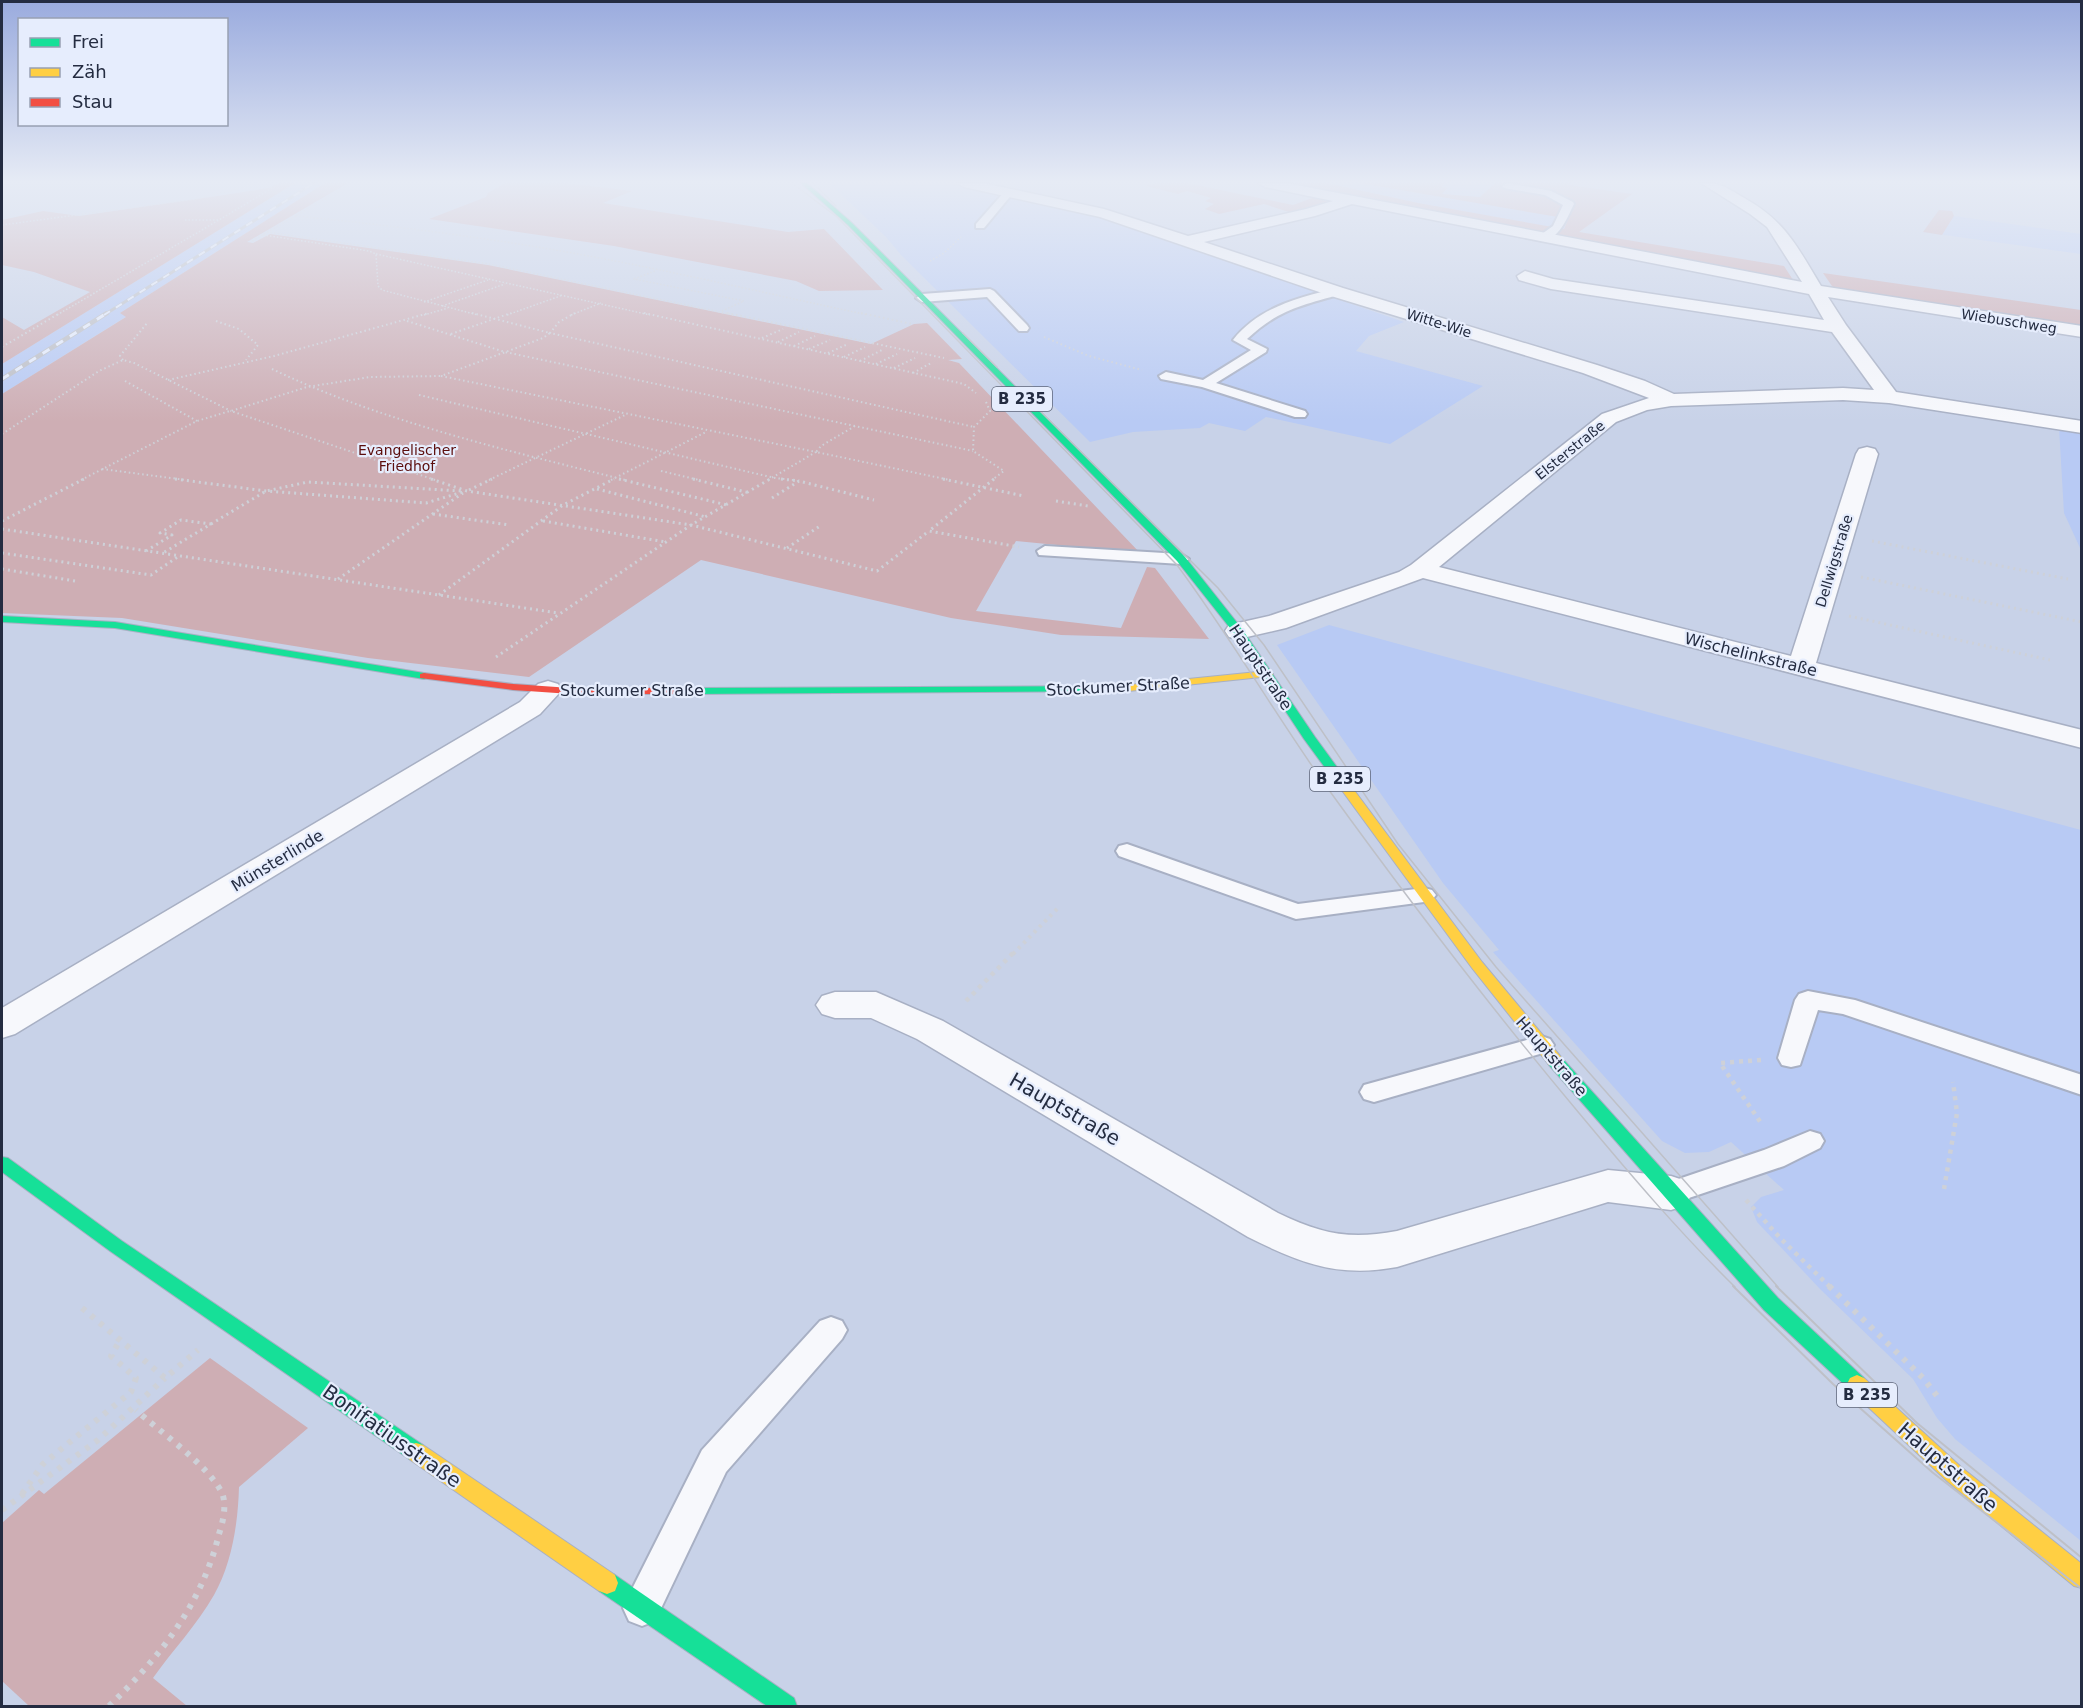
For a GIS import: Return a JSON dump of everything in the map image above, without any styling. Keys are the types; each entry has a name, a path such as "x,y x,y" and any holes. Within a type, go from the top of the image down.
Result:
{"main road":[{"name":"Hauptstraße","path":"888,263 1180,559 1238,632 1310,739 1424,895 1541,1045 1771,1304 1954,1474 2082,1578"},
{"name":"Stockumer Straße","path":"2,619 115,625 461,682 548,690 1041,691 1153,687 1267,674"},
{"name":"Bonifatiusstraße","path":"2,1163 126,1252 786,1707"}],"street":[{"name":"Witte-Wie","path":"1251,263 1337,292 1590,369 1638,385 1671,400"},
{"name":"Wiebuschweg","path":"1673,263 1816,290 2082,332"},
{"path":"1799,263 1838,327 1889,397"},
{"path":"1525,276 1551,284 1838,327"},
{"name":"Elsterstraße","path":"1238,632 1277,622 1408,578 1609,418 1642,405 1671,400 1843,393 1889,397 2082,427"},
{"name":"Dellwigstraße","path":"1801,667 1867,454"},
{"name":"Wischelinkstraße","path":"1420,570 2082,739"},
{"name":"Münsterlinde","path":"2,1025 530,708 548,690"},
{"name":"Hauptstraße","path":"835,1005 876,1005 930,1030 1263,1225 1293,1240 1329,1250 1362,1254 1397,1249 1608,1186 1671,1193"}],"lane":[{"path":"1204,384 1261,349 1239,340 1260,320 1282,308 1337,292"},
{"path":"922,298 990,293 1023,328"},
{"path":"1166,376 1204,384 1300,414"},
{"path":"1046,551 1180,559"},
{"path":"1127,851 1296,912 1424,895"},
{"path":"1791,1058 1808,1000 1846,1006 2082,1085"},
{"path":"1374,1092 1541,1045"},
{"path":"1671,1193 1774,1158 1810,1141"},
{"path":"642,1608 714,1461 831,1330"}],"path":[{"path":"2,347 146,263"},
{"path":"377,263 378,286 382,290 424,302 550,333 974,427"},
{"path":"414,263 964,384 984,398 990,411 974,427 973,451"},
{"path":"480,263 949,359"},
{"path":"616,263 909,323"},
{"path":"657,270 634,279 744,302 722,311"},
{"path":"424,302 489,280"},
{"path":"441,306 506,284"},
{"path":"450,334 497,320 564,295"},
{"path":"441,376 543,338 550,333 553,326 569,316 602,303"},
{"path":"168,380 407,321 449,308"},
{"path":"216,321 239,329 258,345 244,362"},
{"path":"2,434 99,371 123,360 134,363 231,411 467,490 691,525 877,571 1004,471 973,451 505,352 407,321"},
{"path":"123,360 120,356 148,322"},
{"path":"1023,328 1089,356 1166,376"},
{"path":"762,339 783,329"},
{"path":"777,342 799,332"},
{"path":"793,346 815,336"},
{"path":"809,350 830,340"},
{"path":"827,354 848,344"},
{"path":"843,357 864,347"},
{"path":"859,361 882,350"},
{"path":"876,365 897,354"},
{"path":"894,369 915,358"},
{"path":"912,373 931,363"},
{"path":"272,369 307,387 390,416 536,458 727,505"},
{"path":"2,521 197,421 307,387 370,377 441,376 1024,496"},
{"path":"124,381 197,421"},
{"path":"419,395 874,500"},
{"path":"102,469 266,491 426,503 467,490 627,414"},
{"path":"461,682 691,525 775,478 855,426"},
{"path":"439,596 563,505 707,431"},
{"path":"661,471 750,493"},
{"path":"772,498 799,481"},
{"path":"162,553 266,491 308,482 440,491 467,490"},
{"path":"596,489 706,517"},
{"path":"337,580 467,490"},
{"path":"1056,501 1088,506"},
{"path":"432,514 509,525"},
{"path":"146,551 172,535 159,533 181,520 211,524"},
{"path":"542,520 667,542"},
{"path":"786,549 820,526"},
{"path":"2,529 559,613"},
{"path":"929,531 1046,551"},
{"path":"1842,535 2068,579"},
{"path":"2,553 151,575 179,556"},
{"path":"2,569 75,581"},
{"path":"1831,571 2082,622"},
{"path":"1819,610 2050,660"},
{"path":"966,1001 1059,908"},
{"path":"1761,1123 1720,1063 1791,1058"},
{"path":"1944,1189 1957,1113 1953,1082"},
{"name":"B 235","path":"1722,1177 1754,1207 1781,1239 1923,1378 1943,1404"},
{"path":"82,1308 165,1378"},
{"path":"22,1494 43,1464 131,1392 136,1378 111,1356 120,1340"},
{"path":"2,1510 54,1474 136,1410 165,1378 198,1350"},
{"path":"109,1707 152,1663 181,1623 205,1583 216,1553 224,1515 222,1494 203,1471 136,1410"}],"shaded area":[{"path":"166,263 199,263 120,313 127,316 2,394 2,364"},
{"path":"909,263 1231,263 1404,322 1369,336 1356,351 1483,386 1390,444 1266,417 1245,431 1209,423 1200,428 1133,432 1090,442"},
{"path":"2059,427 2081,428 2081,550 2064,513"},
{"path":"1329,625 2081,830 2081,1541 1955,1439 1937,1418 1913,1379 1820,1289 1757,1222 1751,1207 1761,1197 1784,1190 1731,1142 1709,1152 1685,1153 1662,1141 1493,952 1499,950 1443,883 1277,645"}],"green space":[{"path":"2,263 166,263 2,364 2,317 24,330 90,292 34,272 2,265"},
{"name":"Evangelischer Friedhof","path":"199,263 472,263 871,344 914,324 927,323 962,359 948,360 959,363 1140,553 1016,541 976,611 1121,628 1147,567 1155,568 1209,639 1061,635 951,618 701,560 529,677 368,658 122,618 2,613 2,394 126,317 120,313"},
{"path":"701,263 857,263 883,290 819,291 796,281"},
{"path":"1684,263 1764,263 1784,266 1795,283"},
{"path":"1823,273 2081,310 2081,330 1834,289"},
{"path":"210,1358 308,1428 239,1487 233,1543 220,1583 200,1617 153,1678 187,1706 29,1706 2,1681 2,1523 39,1490 44,1494"}],"tram line":[{"path":"882,263 1177,565 1326,786 1450,952 1513,1033 1617,1158 1674,1224 1735,1287"},
{"path":"963,333 997,367"},
{"path":"1035,406 1218,588 1264,645 1398,844 1496,967 1778,1287"},
{"path":"1733,1286 1833,1384 1932,1472 2082,1589"},
{"path":"1776,1286 1917,1423 2082,1558"}],"railway":[{"path":"104,315 187,263"},
{"path":"2,379 107,313"}],"traffic: fast":[{"path":"888,263 1181,559 1238,631 1310,739 1344,785"},
{"path":"2,619 115,625 424,676"},
{"path":"690,691 1119,689"},
{"path":"1555,1061 1771,1304 1857,1384"},
{"path":"2,1163 116,1246 416,1452"},
{"path":"607,1583 786,1706"}],"traffic: slow":[{"path":"1119,689 1267,674"},
{"path":"1344,785 1477,965 1555,1061"},
{"path":"1857,1384 1954,1474 2082,1578"},
{"path":"416,1452 607,1583"}],"traffic: jam":[{"path":"424,676 513,687 571,691 690,691"}]}
